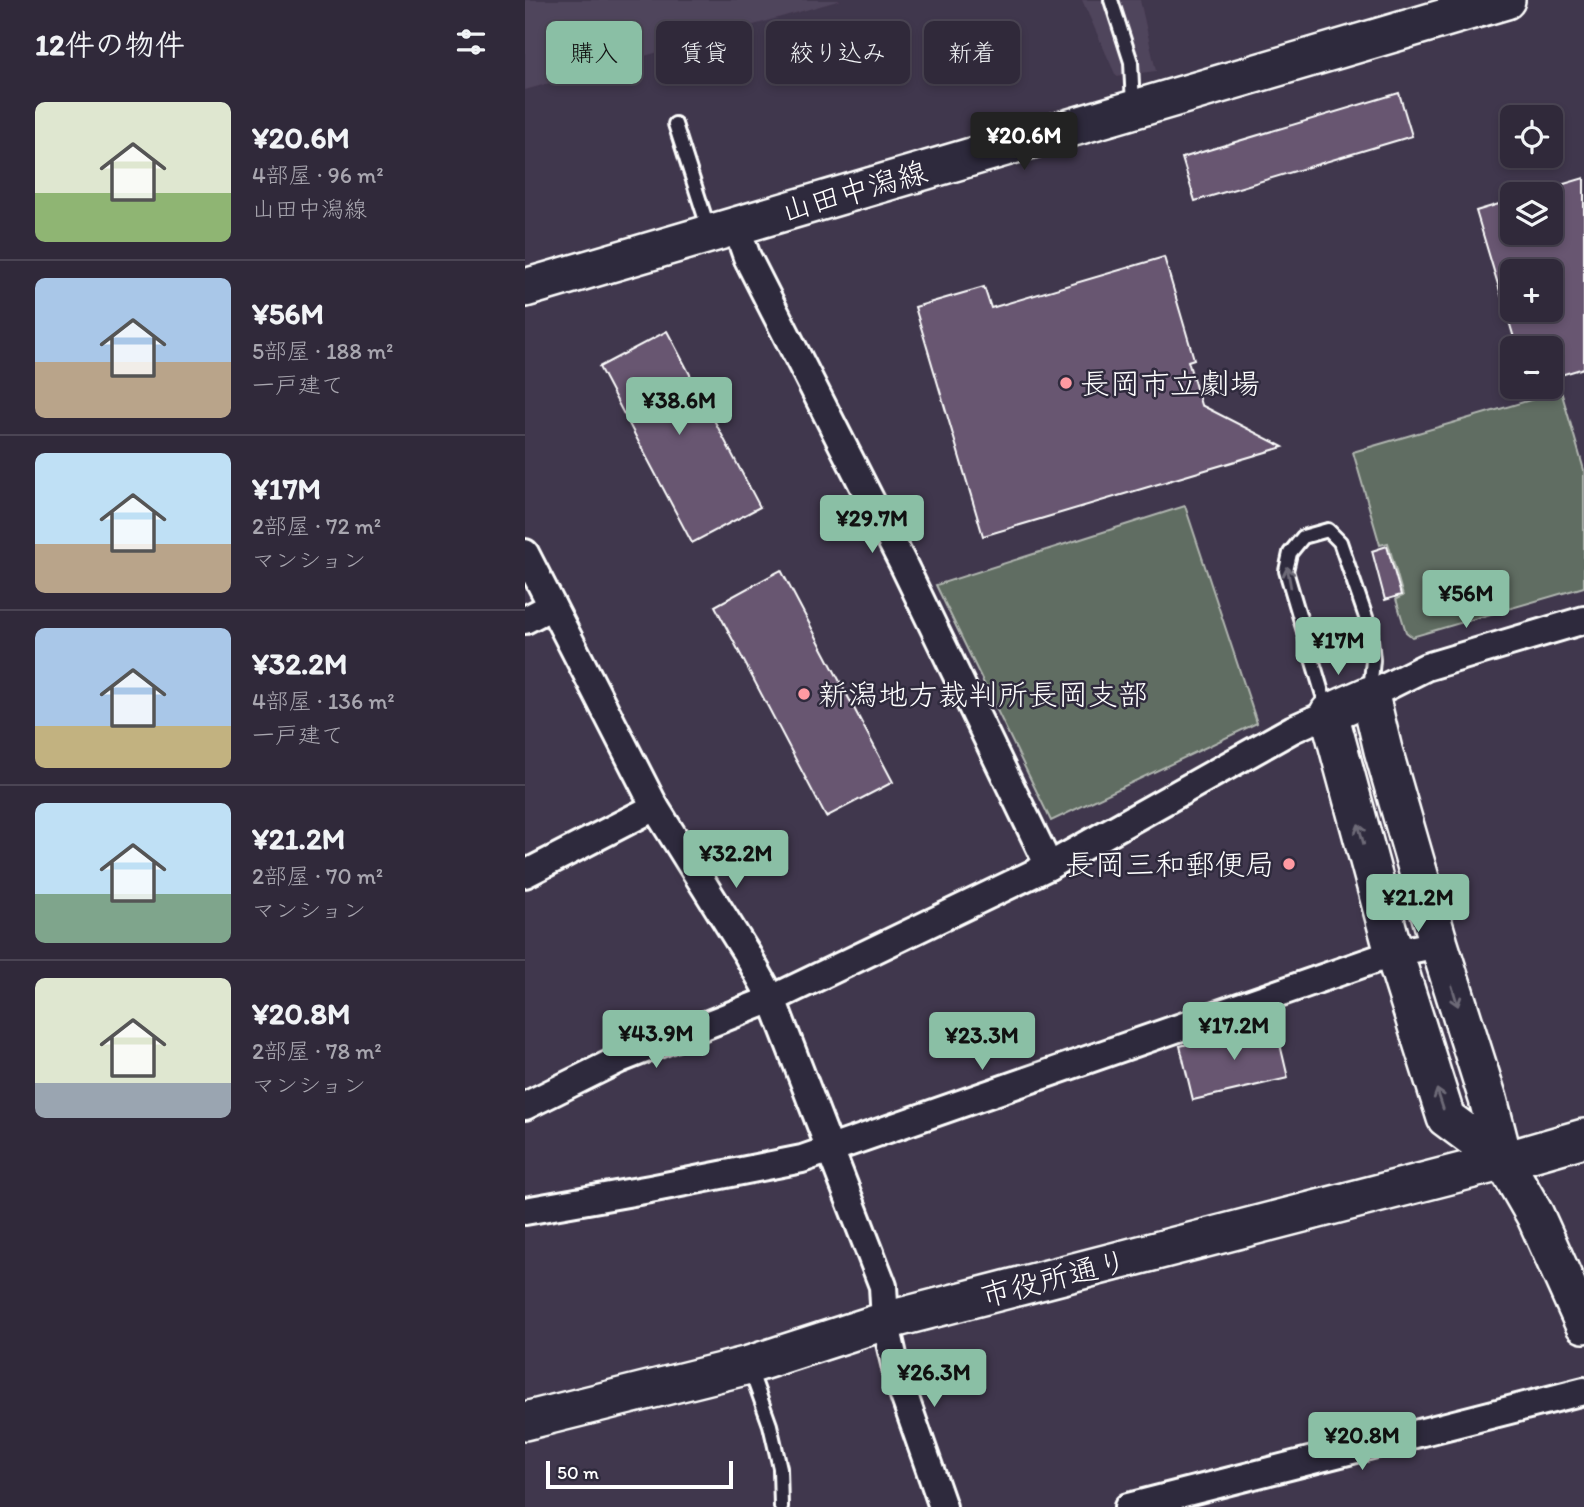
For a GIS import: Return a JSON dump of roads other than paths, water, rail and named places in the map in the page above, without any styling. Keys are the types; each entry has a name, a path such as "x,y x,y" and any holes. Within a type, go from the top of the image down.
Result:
{"street":[{"name":"山田中潟線","path":"525,288 1506,0"},
{"path":"723,230 747,257 904,566 1049,866"},
{"path":"525,553 655,807 772,999 884,1286 885,1321 899,1381 943,1507"},
{"path":"525,620 552,606"},
{"path":"525,1106 620,1059 772,999 1049,866 1293,729 1426,667 1584,620"},
{"path":"1370,695 1383,750 1439,944 1488,1099 1504,1161 1535,1215 1584,1324"},
{"path":"1329,713 1394,953 1446,1118 1504,1161"},
{"path":"525,874 655,807"},
{"path":"525,1211 802,1159 1394,953 1439,944"},
{"name":"市役所通り","path":"525,1421 749,1365 885,1321 1584,1138"},
{"path":"1128,1507 1584,1391"}],"lane":[{"path":"1111,0 1131,62 1133,111"},
{"path":"675,124 723,230"},
{"path":"1329,713 1286,571 1290,553 1303,537 1328,530 1341,542 1370,629 1373,660 1370,695"},
{"path":"749,1365 771,1425 780,1468 781,1507"}],"place":[{"name":"長岡市立劇場","path":"1066,383"},
{"name":"新潟地方裁判所長岡支部","path":"804,694"},
{"name":"長岡三和郵便局","path":"1289,864"}]}
